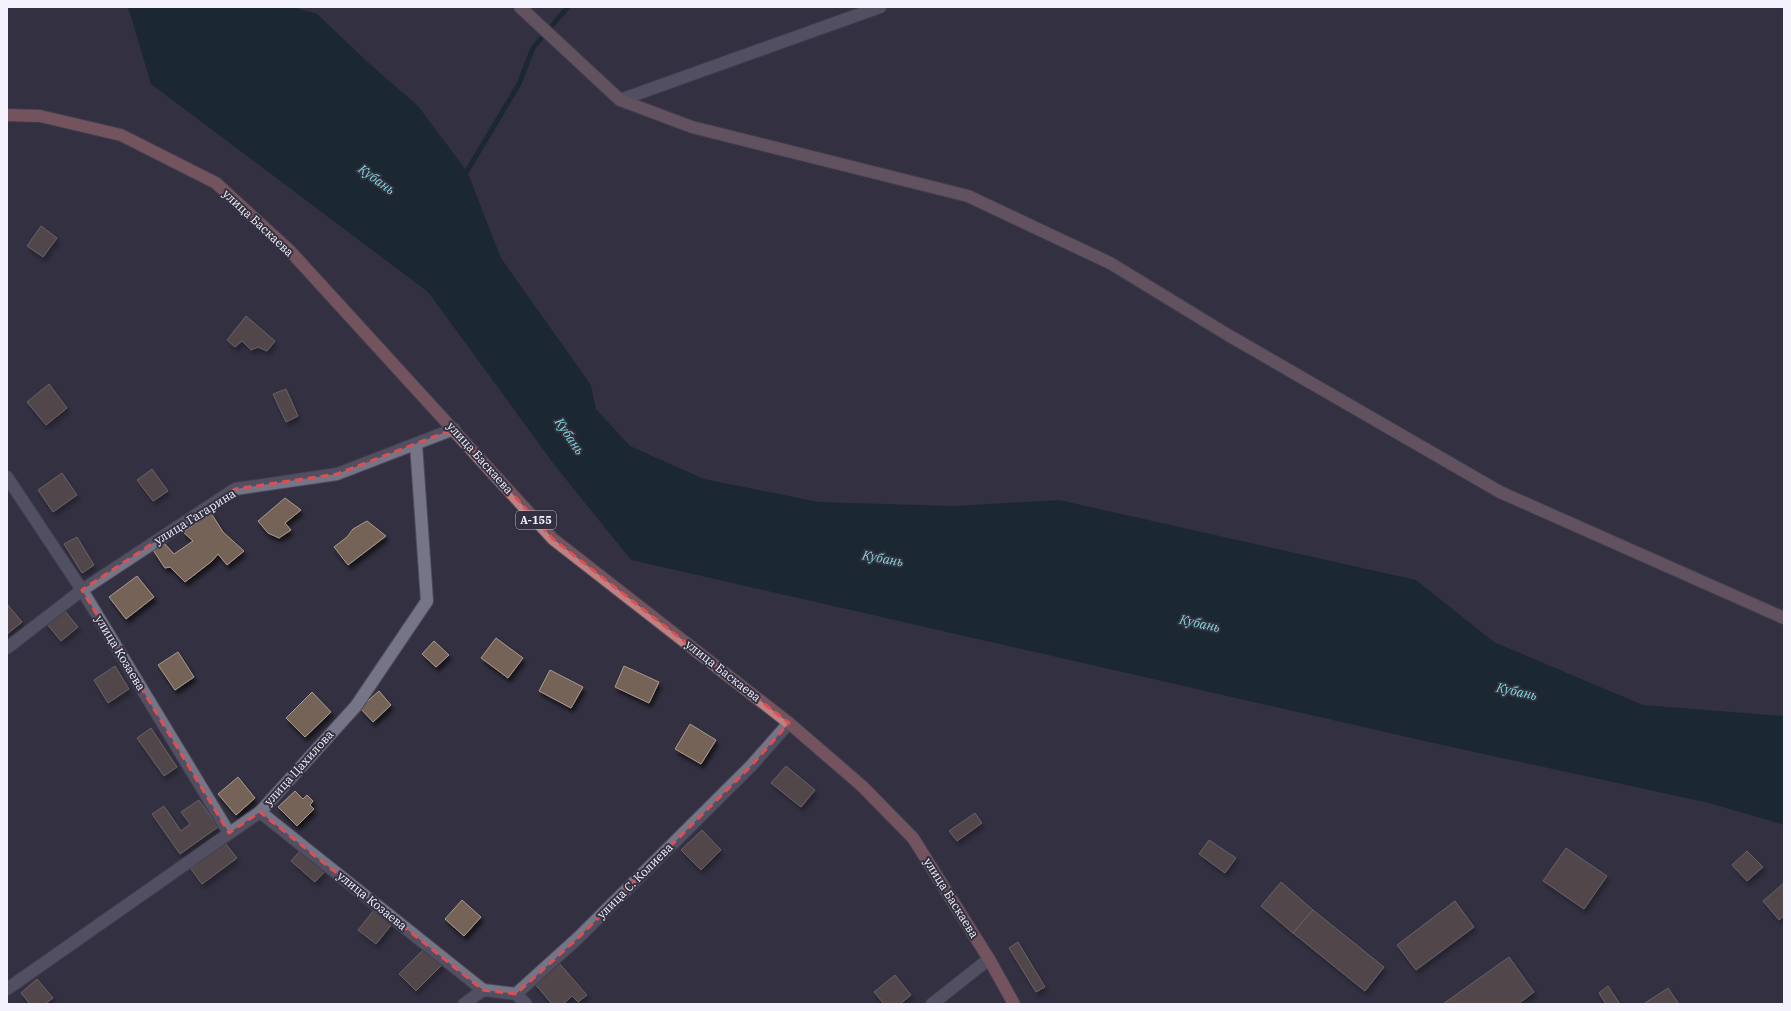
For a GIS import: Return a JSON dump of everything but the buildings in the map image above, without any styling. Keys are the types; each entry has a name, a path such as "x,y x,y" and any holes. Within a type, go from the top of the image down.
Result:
{"main road":[{"name":"улица Баскаева","path":"7,115 40,116 121,135 216,183 291,252 553,539 789,723 862,786 913,838 989,959 1014,1004"}],"street":[{"path":"520,7 620,100 692,127 968,196 1110,263 1270,359 1500,492 1784,618"},
{"path":"620,100 880,7"},
{"name":"улица Гагарина","path":"7,648 82,590 235,489 337,474 454,429"},
{"name":"улица Цахилова","path":"7,989 260,812 356,706 427,601 416,444"},
{"name":"улица Козаева","path":"7,477 82,590 229,833"},
{"name":"улица С. Колиева","path":"516,994 578,938 751,766 789,723"},
{"name":"улица Козаева","path":"260,812 483,990"},
{"path":"932,1004 989,959"},
{"path":"464,1004 483,990 516,994 526,1004"}],"highlighted area":[{"path":"454,429 553,539 789,723 751,766 578,938 516,994 483,990 260,812 229,833 82,590 235,489 337,474"}],"water":[{"name":"Кубань","path":"128,7 292,7 317,14 371,65 418,106 467,171 501,258 591,385 596,409 630,446 704,479 819,502 954,506 1059,500 1416,580 1494,642 1643,705 1784,716 1784,825 1709,803 1438,744 631,560 556,467 428,292 151,84"}],"waterway":[{"path":"463,173 467,171 519,84 533,48 568,7"}]}
